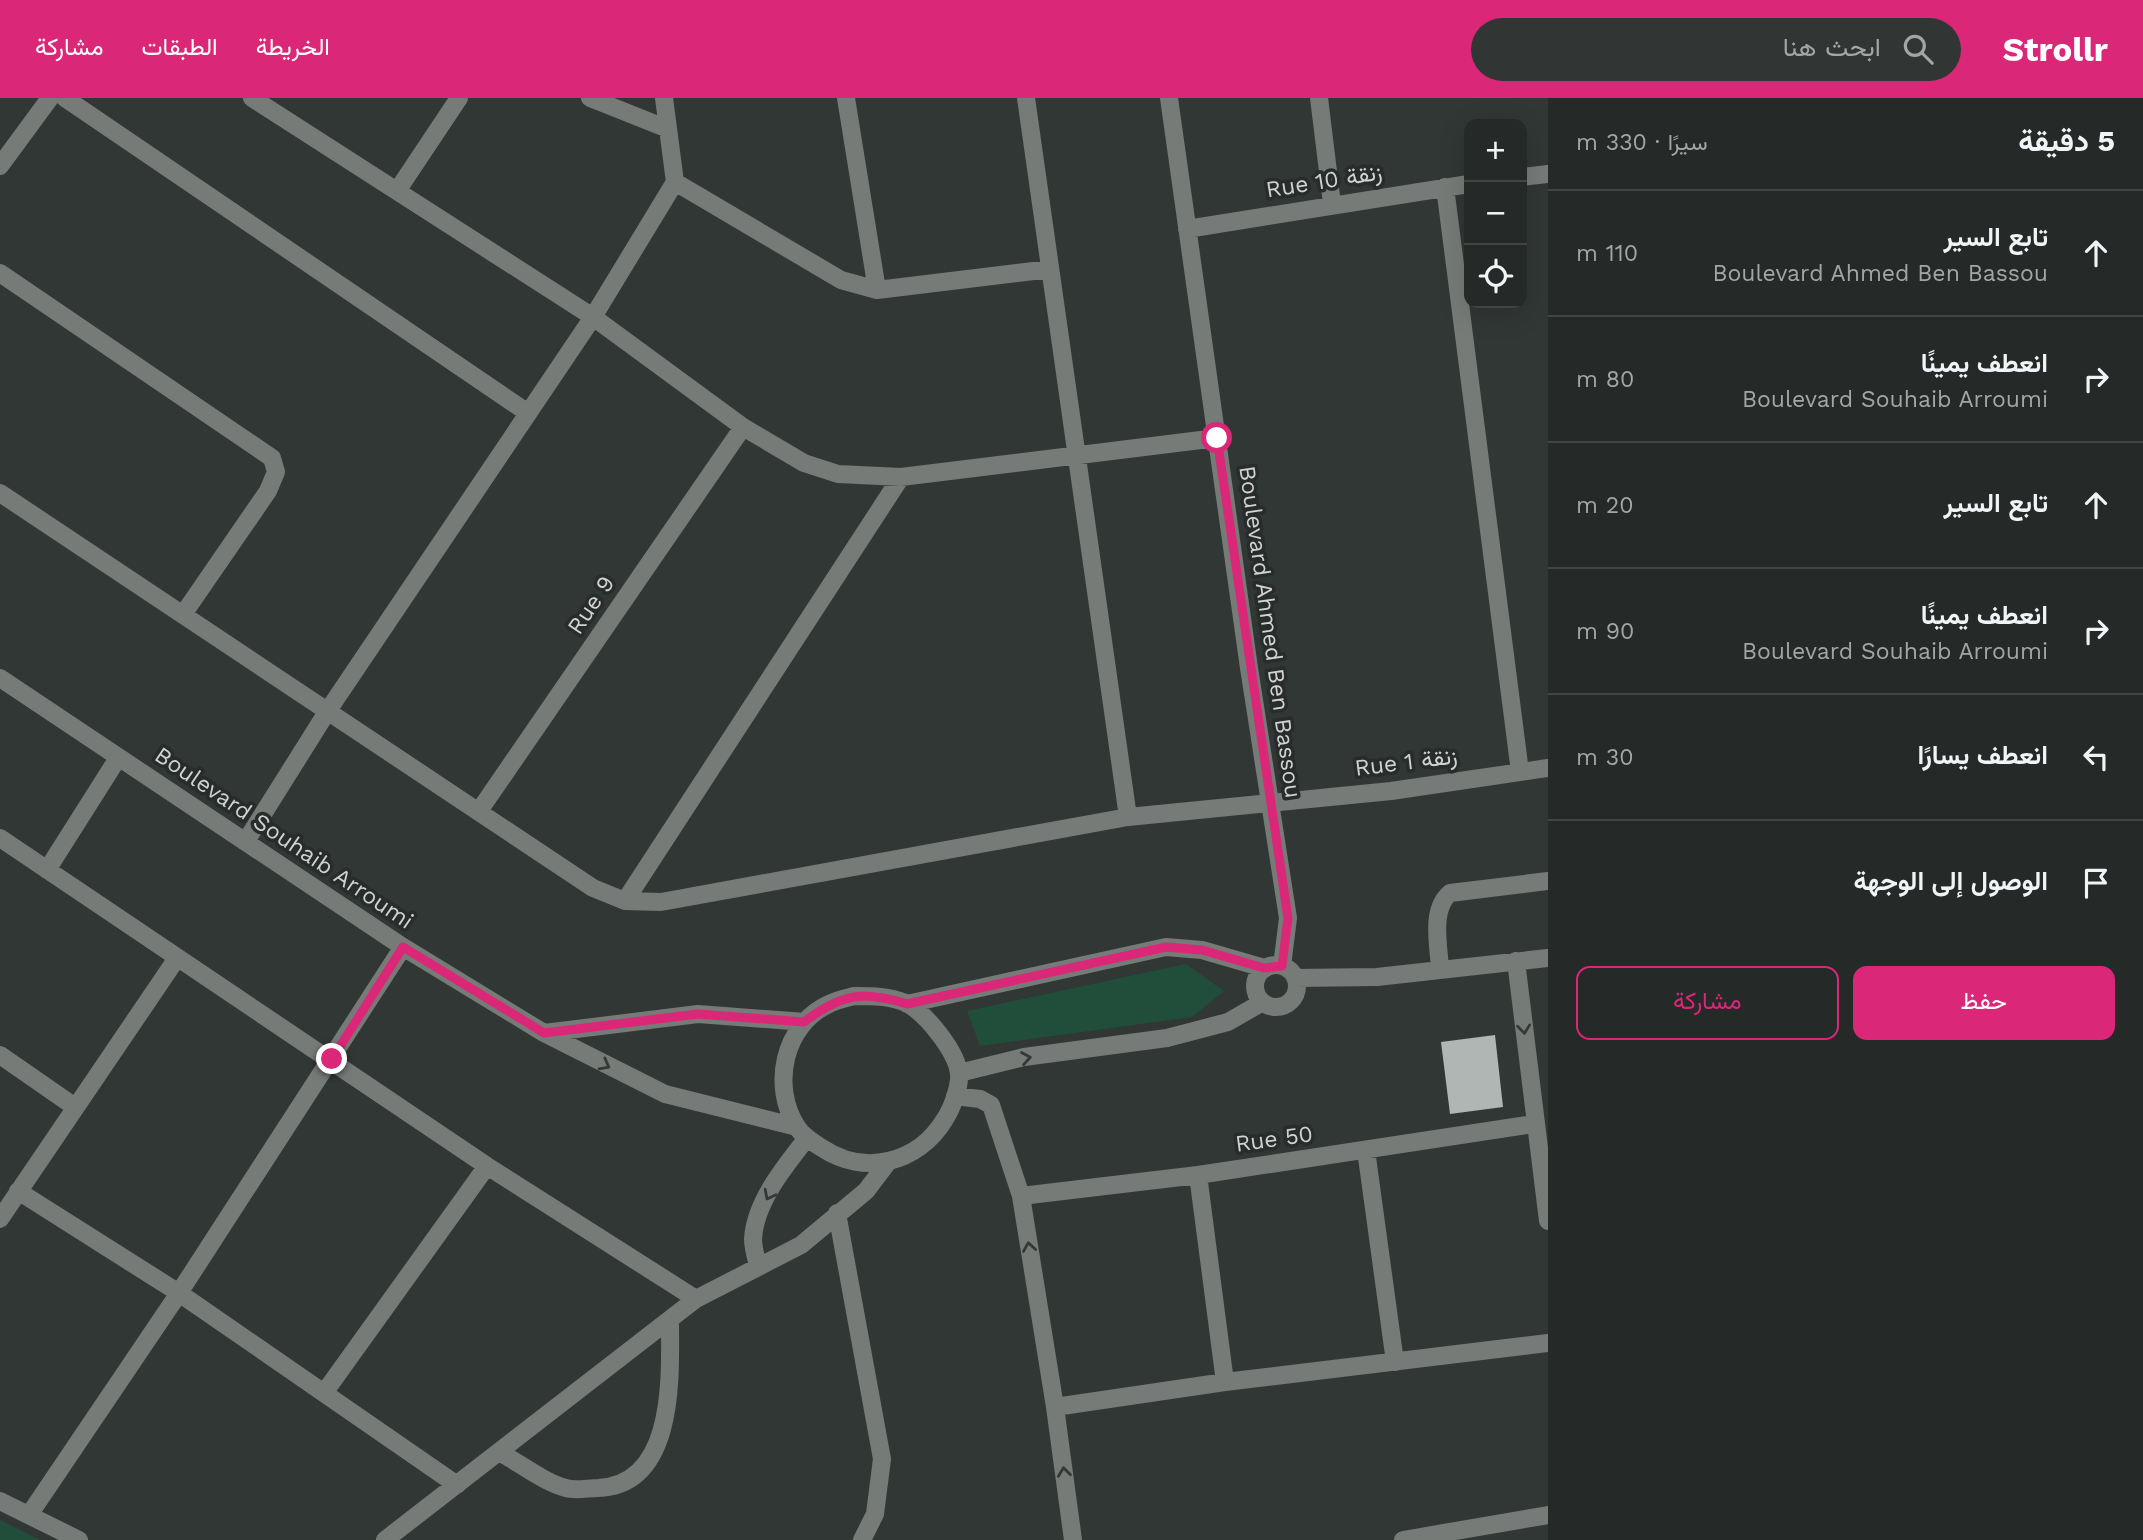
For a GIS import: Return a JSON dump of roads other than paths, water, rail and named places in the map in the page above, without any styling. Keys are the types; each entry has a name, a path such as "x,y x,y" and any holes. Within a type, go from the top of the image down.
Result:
{"street":[{"path":"0,166 50,98"},
{"path":"65,98 527,413"},
{"path":"252,98 593,317 743,426 804,463 838,474 901,477 1217,438"},
{"path":"397,191 459,98"},
{"path":"590,98 668,129"},
{"path":"246,841 327,712 593,317 675,182 664,98"},
{"path":"846,98 877,290"},
{"path":"1026,98 1128,817"},
{"name":"Boulevard Ahmed Ben Bassou","path":"1169,98 1288,918 1289,972"},
{"path":"1319,98 1332,204"},
{"path":"1527,176 1548,174"},
{"path":"675,182 841,280 877,290 1050,269"},
{"name":"Rue 10 زنقة","path":"1187,229 1464,185"},
{"path":"1445,187 1520,772"},
{"path":"0,273 272,458 276,472 268,491 184,613"},
{"name":"Rue 9","path":"479,811 743,426"},
{"path":"0,493 184,613 327,712 593,888 625,901 901,477"},
{"name":"Boulevard Souhaib Arroumi","path":"0,678 403,947 544,1033 665,1094 802,1133"},
{"path":"47,870 118,758"},
{"name":"Rue 1 زنقة","path":"625,901 661,902 1128,817 1391,791 1548,768"},
{"path":"0,838 332,1059 487,1166 696,1298"},
{"path":"1440,970 1437,911 1441,901 1450,893 1548,881"},
{"path":"29,1515 179,1293 403,947"},
{"path":"907,1004 1166,947 1202,950 1264,968 1289,972 1377,977 1548,958"},
{"path":"0,1219 177,958"},
{"path":"1516,961 1548,1222"},
{"path":"1264,968 1255,981 1256,996 1261,1003 1276,1008 1292,1002 1297,986 1289,972"},
{"path":"854,996 882,996 907,1004 928,1020 944,1041 959,1073 955,1096 945,1119 930,1139 909,1154 888,1162 862,1165 838,1159 802,1133 786,1101 783,1073 789,1046 804,1022 827,1004 854,996"},
{"path":"959,1073 1024,1057 1167,1038 1228,1022 1261,1003"},
{"path":"544,1033 698,1014 804,1022"},
{"path":"0,1055 75,1107"},
{"path":"955,1096 979,1099 991,1105 1021,1196 1073,1540"},
{"name":"Rue 50","path":"1021,1196 1198,1175 1534,1124"},
{"path":"758,1266 753,1239 764,1205 802,1133"},
{"path":"1366,1150 1395,1362"},
{"path":"385,1540 696,1298 801,1245 866,1191 888,1162"},
{"path":"324,1393 487,1166"},
{"path":"1198,1175 1225,1382"},
{"path":"18,1191 179,1293 457,1485"},
{"path":"837,1213 882,1459 875,1514 862,1540"},
{"path":"499,1452 567,1489 613,1487 640,1469 662,1437 670,1394 670,1319"},
{"path":"1055,1407 1225,1382 1548,1343"},
{"path":"0,1501 79,1540"},
{"path":"1403,1540 1548,1515"}]}
